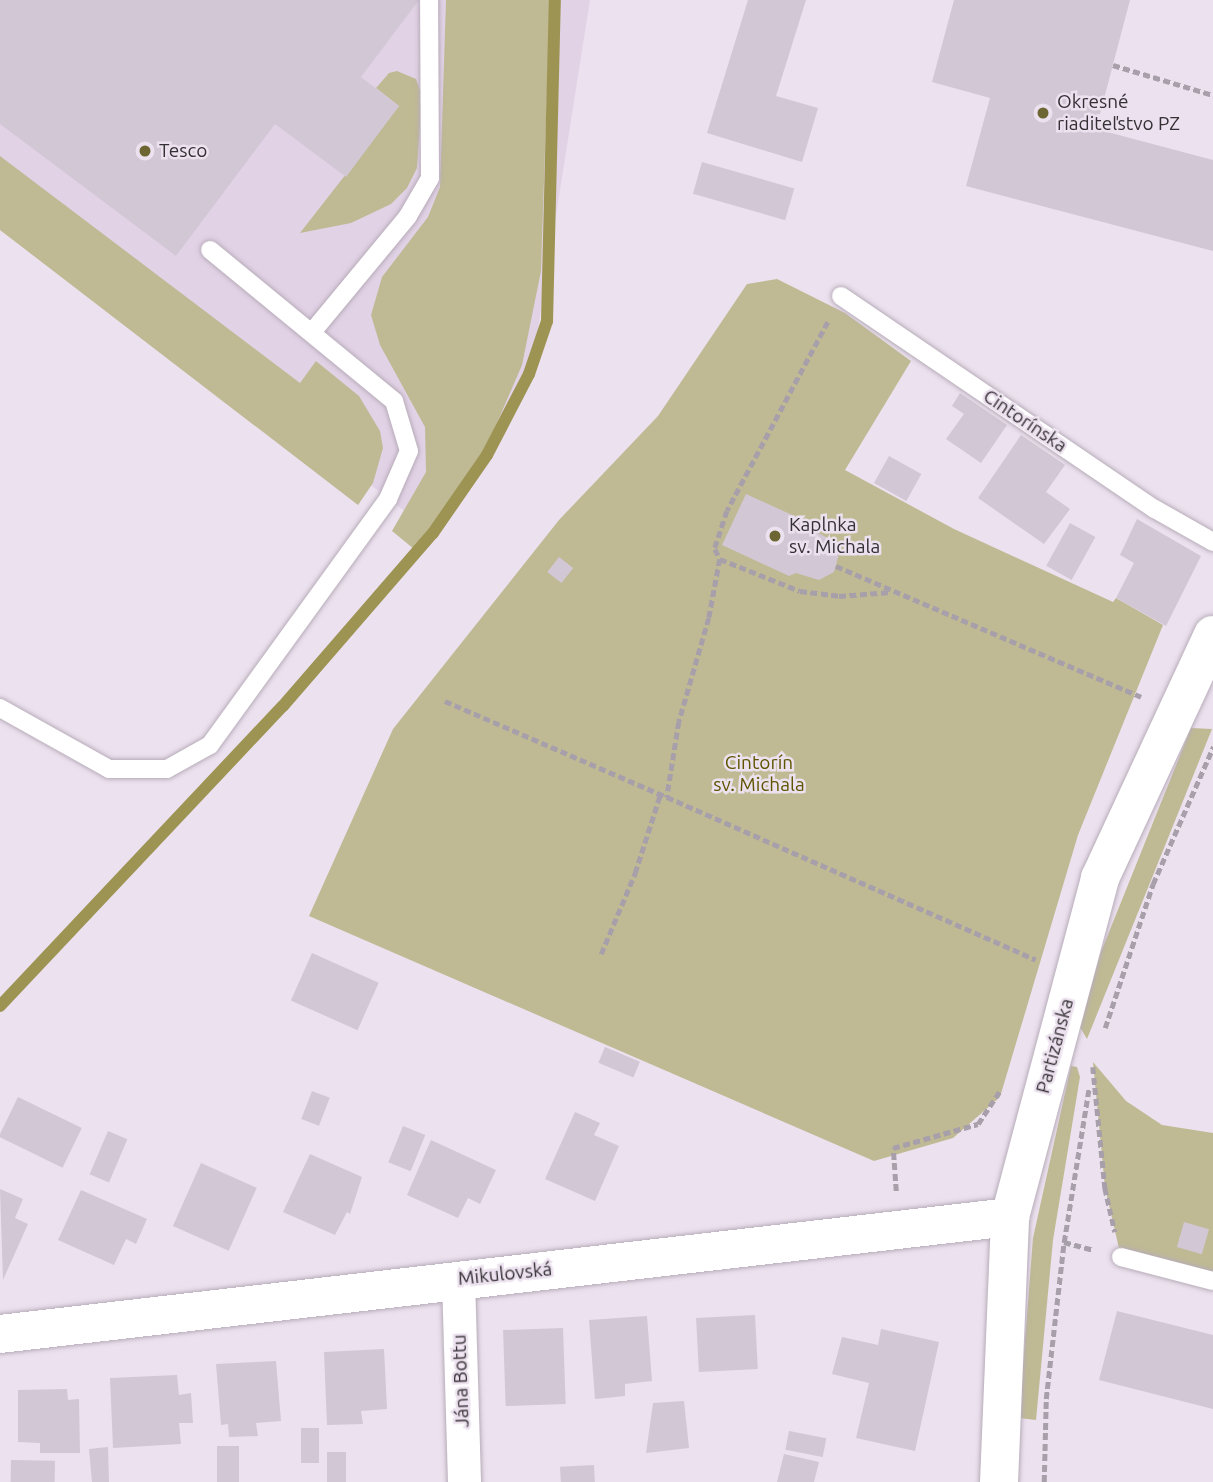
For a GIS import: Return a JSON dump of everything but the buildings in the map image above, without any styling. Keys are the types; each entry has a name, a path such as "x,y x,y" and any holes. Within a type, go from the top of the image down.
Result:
{"street":[{"name":"Partizánska","path":"999,1482 1010,1217 1100,878 1203,679 1213,635"},
{"name":"Mikulovská","path":"0,1334 1010,1217"},
{"name":"Jána Bottu","path":"457,1279 464,1482"}],"lane":[{"path":"313,331 408,216 429,178 429,0"},
{"path":"0,708 110,769 167,769 210,745 388,499 409,451 394,401 313,331 210,250"},
{"name":"Cintorínska","path":"841,296 1155,509 1213,542"},
{"path":"1121,1257 1213,1281"}],"path":[{"path":"1114,65 1213,94"},
{"path":"667,797 679,722 709,618 720,559 715,549 727,511 841,296"},
{"path":"720,559 800,591 839,596 892,592"},
{"path":"836,566 1152,701"},
{"path":"445,701 1036,957 1033,969"},
{"path":"1101,1037 1153,884 1213,747"},
{"path":"601,954 635,873 660,795"},
{"path":"1044,1482 1046,1399 1062,1255 1093,1062 1105,1188 1121,1257"},
{"path":"897,1196 893,1148 978,1124 1007,1080"}],"shaded area":[{"path":"0,0 590,0 533,361 433,533 0,199"}],"green space":[{"path":"446,0 550,0 541,271 522,365 484,453 414,549 392,531 426,472 425,427 380,345 371,315 382,277 428,217 440,187"},
{"path":"397,71 416,79 422,95 417,168 407,188 391,204 351,223 300,233 399,106 376,88 389,73"},
{"path":"0,156 300,383 316,361 359,396 380,431 383,448 373,483 358,505 0,230"},
{"name":"Cintorín sv. Michala","path":"777,279 845,313 911,361 845,470 954,529 1113,602 1116,598 1163,625 1078,835 1000,1097 953,1138 874,1161 309,916 393,729 559,520 658,416 747,284"},
{"path":"1191,728 1212,729 1087,1039 1080,1027 1101,952"},
{"path":"1093,1062 1126,1101 1162,1125 1213,1133 1213,1281 1121,1257 1105,1188"},
{"path":"1071,1066 1077,1067 1080,1077 1053,1240 1036,1420 1019,1418 1033,1238"}],"waterway":[{"path":"0,1006 283,706 433,533 487,455 529,374 547,321 555,0"}],"place":[{"name":"Okresné riaditeľstvo PZ","path":"1043,113"},
{"name":"Tesco","path":"145,151"},
{"name":"Kaplnka sv. Michala","path":"775,536"}]}
